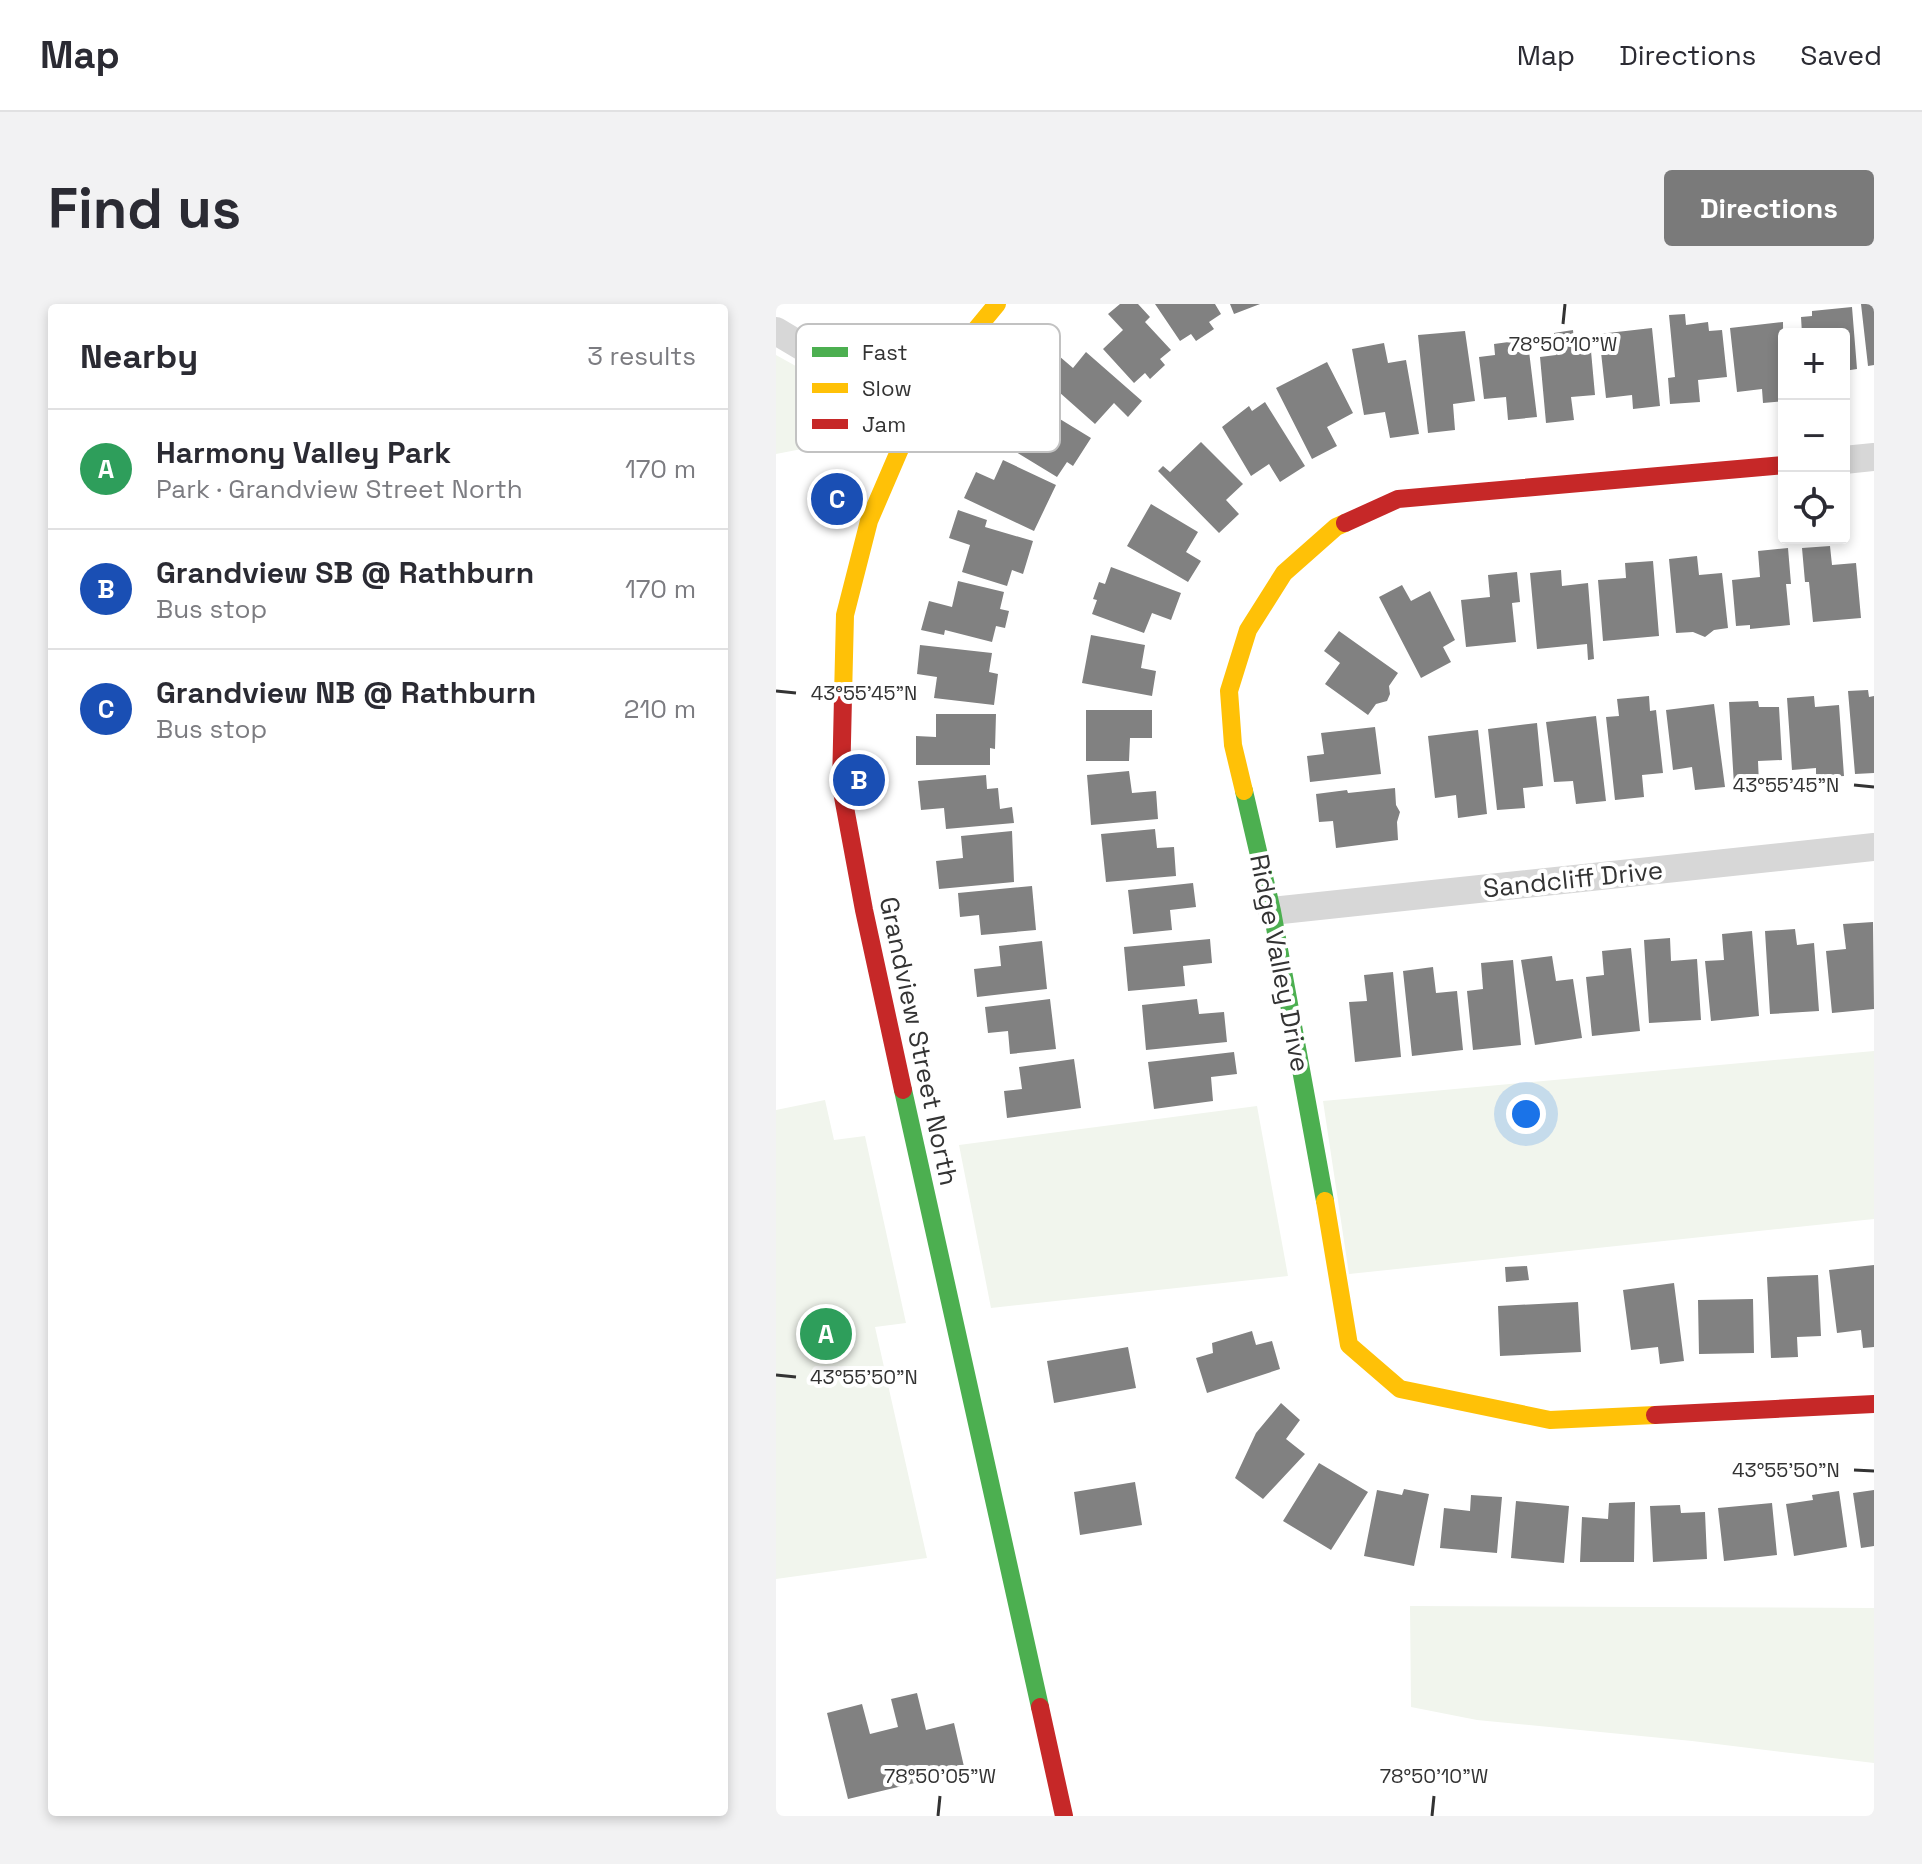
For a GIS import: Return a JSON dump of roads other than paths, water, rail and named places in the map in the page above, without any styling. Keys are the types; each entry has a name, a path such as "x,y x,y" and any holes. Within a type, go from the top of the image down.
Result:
{"street":[{"name":"Grandview Street North","path":"980,324 997,304"},
{"path":"776,331 796,343"},
{"name":"Grandview Street North","path":"899,452 869,521 845,615 841,786 864,910 922,1178 1064,1816"},
{"path":"1850,459 1874,457"},
{"name":"Ridge Valley Drive","path":"1778,465 1398,499 1336,527 1284,573 1248,630 1229,691 1233,745 1272,911 1349,1345 1400,1389 1550,1420 1874,1404"},
{"name":"Sandcliff Drive","path":"1272,911 1874,847"}],"place":[{"name":"Grandview NB @ Rathburn","path":"837,499"},
{"name":"Grandview SB @ Rathburn","path":"859,780"},
{"name":"Harmony Valley Park","path":"826,1334"}]}
